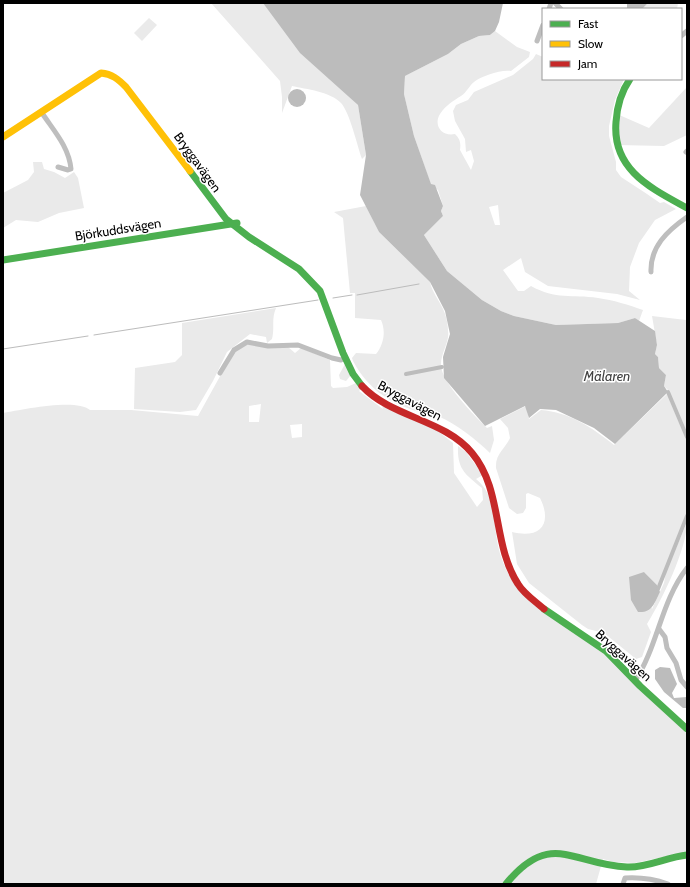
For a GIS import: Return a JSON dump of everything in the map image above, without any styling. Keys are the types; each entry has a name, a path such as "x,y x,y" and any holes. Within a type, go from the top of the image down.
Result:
{"main road":[{"name":"Bryggavägen","path":"3,137 42,114 101,73 109,73 116,76 137,104 146,112 214,204 234,223 303,272 321,292 346,358 356,377 365,389 377,399 450,436 471,452 479,462 489,480 505,556 511,573 519,586 530,599 607,652 635,681 687,729"},
{"path":"629,80 617,104 614,128 619,154 638,179 687,208"},
{"name":"Björkuddsvägen","path":"3,260 234,223"},
{"path":"506,884 517,869 532,858 554,852 613,865 630,867 674,856 687,856"}],"street":[{"path":"537,41 542,28"},
{"path":"42,114 66,146 71,169 68,170 58,167"},
{"path":"651,272 652,254 664,236 687,217"},
{"path":"220,373 234,350 247,342 268,346 298,345 332,358 340,360 346,358"},
{"path":"635,681 651,650 677,584 687,568"},
{"path":"659,629 665,637 667,648 676,663 681,680 687,687"},
{"path":"623,884 625,878 668,884"}],"shaded area":[{"path":"211,3 263,3 358,105 366,155 362,159 347,114 337,99 325,94 292,86 282,113 280,81"},
{"path":"648,3 678,3 677,8 643,8"},
{"path":"149,18 157,25 142,41 134,33"},
{"path":"495,31 517,47 530,52 529,57 511,71 497,72 486,75 477,80 463,94 447,106 438,118 438,126 443,132 446,134 455,134 457,136 460,141 460,150 471,170 474,161 471,150 466,152 465,139 455,121 453,111 456,105 468,100 474,92 513,75 533,59 536,54 542,57 542,80 624,80 615,100 609,126 609,136 616,162 616,170 621,177 660,203 664,202 676,209 655,220 639,243 630,267 629,291 640,300 617,294 548,286 525,272 521,258 503,270 518,291 524,291 531,286 556,295 589,297 615,301 643,310 639,321 635,318 618,323 556,325 514,316 501,311 482,300 447,271 424,235 443,216 441,211 443,206 438,190 431,185 414,136 404,94 405,76 448,54 461,44 479,36 490,35","holes":["498,205 500,225 495,225 489,207"]},
{"path":"687,87 687,135 664,146 617,145 617,114 649,128"},
{"path":"33,162 42,162 44,169 65,178 74,172 78,178 84,208 59,213 38,222 16,220 3,228 3,193 28,180 34,172"},
{"path":"366,206 379,232 430,282 444,311 448,325 448,339 441,360 442,371 466,407 487,428 492,426 494,440 490,453 466,433 446,420 437,416 419,412 387,398 371,386 353,361 352,358 356,353 376,354 382,342 384,333 383,324 381,320 355,318 355,293 350,293 343,218 334,212"},
{"path":"276,308 272,339 267,343 266,337 250,334 227,352 213,381 196,410 180,412 134,409 135,368 175,362 182,355 182,323"},
{"path":"652,316 686,320 687,318 687,432 669,391 664,386 666,375 659,368 658,357 655,354 657,345"},
{"path":"247,343 288,347 295,353 301,348 330,360 331,386 333,388 347,387 356,383 361,389 359,391 383,409 382,406 434,428 453,443 454,473 477,507 483,500 482,488 463,470 459,460 458,446 466,452 483,475 476,479 487,492 490,499 501,556 509,576 520,591 542,611 594,645 616,662 687,734 687,852 635,863 614,862 603,859 596,884 3,884 3,413 48,406 73,405 90,410 131,410 198,416 234,351","holes":["261,404 259,422 249,422 249,406","302,424 302,437 292,438 290,425"]},
{"path":"345,364 351,375 346,381 340,379 339,375"},
{"path":"667,394 687,441 687,512 662,575 660,584 657,585 644,572 652,609 664,583 666,572 687,522 686,533 673,574 660,602 647,624 651,632 642,657 636,659 604,633 588,629 582,625 529,583 517,564 512,532 522,534 537,531 544,522 545,515 544,507 540,498 528,493 526,494 526,508 523,513 517,514 509,508 496,468 497,459 510,438 508,428 500,419 526,406 529,419 541,410 551,411 571,417 589,427 614,445"}],"water":[{"name":"Mälaren","path":"263,3 503,3 499,22 495,31 490,35 479,36 461,44 448,54 405,76 404,94 414,136 431,184 435,185 443,206 441,211 443,216 424,235 447,271 482,300 501,311 514,316 556,325 618,323 635,318 655,331 657,345 655,354 658,357 659,368 666,375 664,386 668,392 615,444 594,428 556,410 540,409 529,418 525,406 485,426 444,378 443,357 450,334 445,311 430,282 379,232 360,195 366,155 358,105 300,53"},
{"path":"627,3 648,3 643,8 627,8"},
{"path":"293,89 301,89 306,94 304,105 301,107 293,107 288,102 288,94"},
{"path":"644,572 657,585 660,592 650,609 643,612 638,612 631,600 629,577"},
{"path":"660,667 670,668 677,684 672,693 674,698 687,697 687,708 683,708 664,692 655,679 655,670"}],"waterway":[{"path":"357,295 419,284"},
{"path":"333,298 352,295"},
{"path":"94,335 318,300"},
{"path":"3,349 88,336"},
{"path":"406,374 442,367"},
{"path":"668,392 687,437"},
{"path":"658,589 687,516"}],"traffic: fast":[{"path":"629,80 618,105 616,139 620,153 636,176 660,193 687,208"},
{"path":"190,171 226,219 249,237 299,269 320,291 343,353 353,374 362,386"},
{"path":"3,260 237,223"},
{"path":"544,609 606,651 640,686 687,729"},
{"path":"506,884 522,867 536,858 550,854 563,854 608,865 627,867 642,866 687,855"}],"traffic: slow":[{"path":"3,137 101,73 108,74 115,77 126,87 190,171"}],"traffic: jam":[{"path":"362,386 374,397 388,405 433,425 447,433 472,453 482,468 489,483 504,552 510,568 520,588 544,609"}]}
